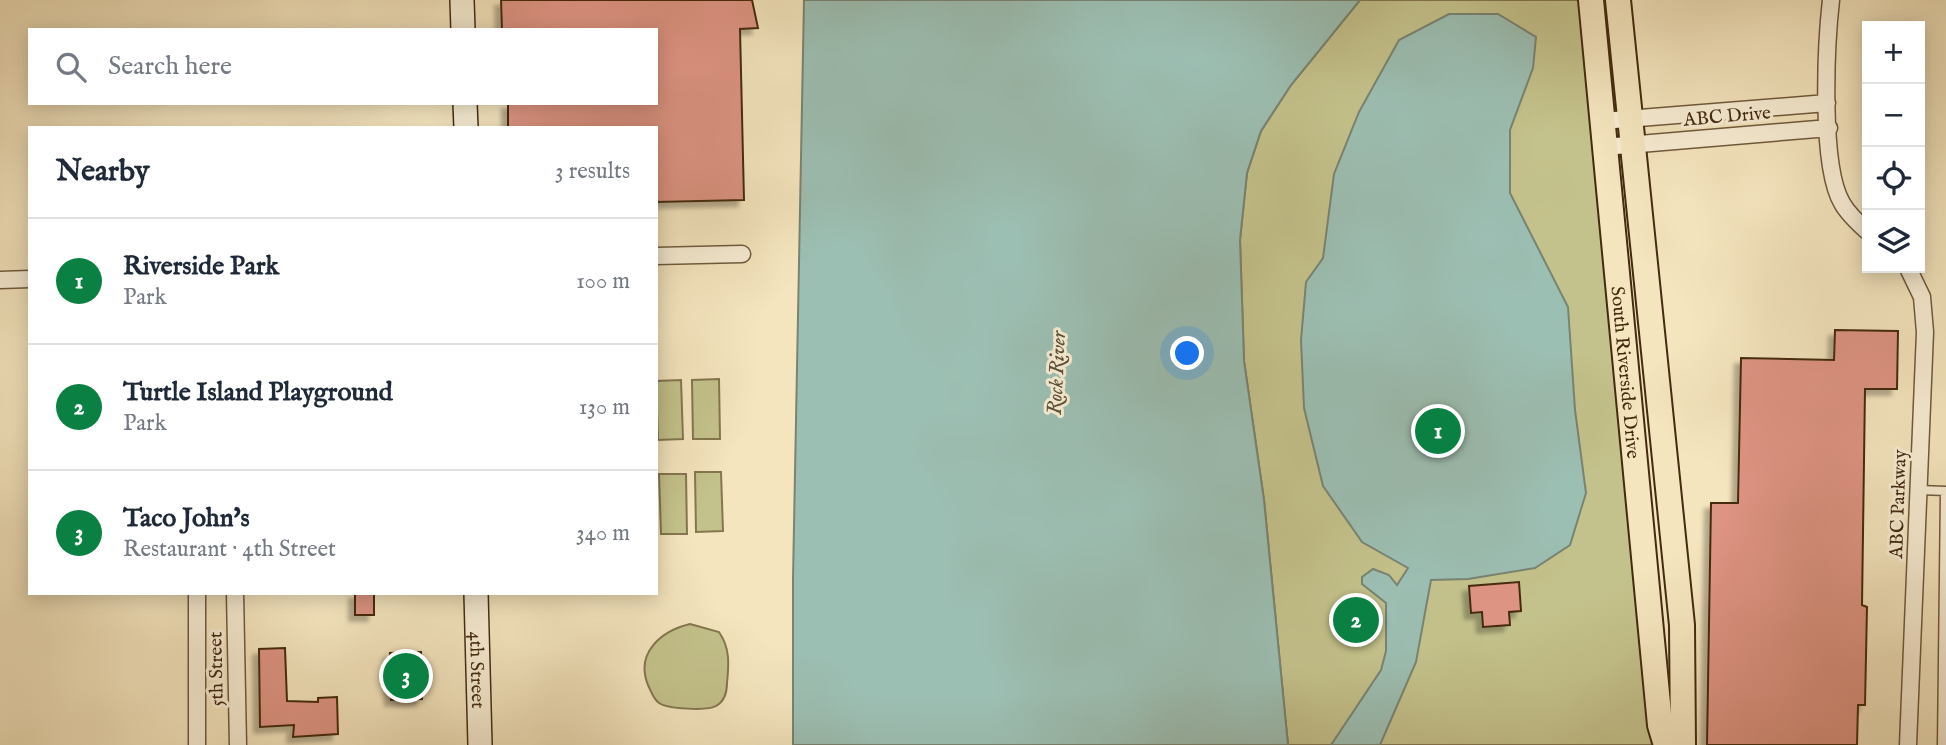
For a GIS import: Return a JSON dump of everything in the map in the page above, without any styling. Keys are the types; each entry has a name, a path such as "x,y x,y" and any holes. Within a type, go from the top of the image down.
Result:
{"main road":[{"name":"South Riverside Drive","path":"1591,0 1660,725 1665,745"},
{"name":"South Riverside Drive","path":"1618,0 1682,625 1685,683 1683,745"}],"street":[{"path":"462,0 463,28"},
{"path":"1831,0 1826,41 1827,103 1835,182 1841,203 1862,226"},
{"name":"ABC Drive","path":"1602,121 1827,103"},
{"path":"465,105 466,126"},
{"name":"ABC Drive","path":"1604,147 1829,128"},
{"path":"658,256 742,254"},
{"name":"ABC Parkway","path":"1908,745 1925,332 1922,297 1910,273"},
{"path":"0,280 28,279"},
{"name":"5th Street","path":"197,595 197,745"},
{"name":"5th Street","path":"235,595 238,745"},
{"name":"4th Street","path":"476,595 480,745"}],"lane":[{"path":"1919,490 1946,491 1942,745"}],"shaded area":[{"path":"1360,0 1580,0 1652,745 1288,745 1264,500 1244,361 1240,240 1247,173 1261,131 1291,85"},
{"path":"719,379 720,439 693,439 692,380"},
{"path":"681,380 683,439 658,440 658,381"},
{"path":"695,472 721,472 723,531 696,532"},
{"path":"659,474 686,474 687,534 661,534"},
{"path":"690,624 719,632 727,650 726,693 722,702 712,708 663,705 652,695 648,685 645,663 653,645 669,632"}],"water":[{"name":"Rock River","path":"804,0 1360,0 1291,85 1261,131 1247,173 1240,240 1244,361 1264,500 1288,745 793,745 793,579"},
{"path":"1449,14 1498,14 1536,37 1533,68 1510,130 1510,193 1568,307 1575,410 1586,493 1570,545 1535,568 1468,579 1431,580 1416,662 1380,745 1331,745 1381,670 1386,651 1386,603 1362,584 1362,577 1373,569 1389,575 1397,585 1408,568 1362,542 1323,486 1304,408 1301,340 1306,282 1323,258 1334,174 1359,112 1399,40"}],"building":[{"path":"501,0 752,0 758,28 740,29 744,200 658,202 658,126 508,126 508,105 658,105 658,28 502,28"},
{"path":"1835,330 1898,331 1897,389 1865,389 1862,605 1867,607 1865,705 1858,705 1857,745 1707,745 1711,503 1738,503 1741,358 1834,360"},
{"path":"1519,582 1521,611 1509,612 1510,625 1483,627 1482,612 1471,613 1469,586"},
{"path":"355,595 374,595 374,615 355,615"},
{"path":"285,648 287,701 318,702 318,698 337,697 338,734 293,737 294,725 260,727 259,649"},
{"path":"421,652 422,699 391,700 390,653"}],"place":[{"name":"Riverside Park","path":"1438,431"},
{"name":"Turtle Island Playground","path":"1356,620"},
{"name":"Taco John's","path":"406,676"}]}
